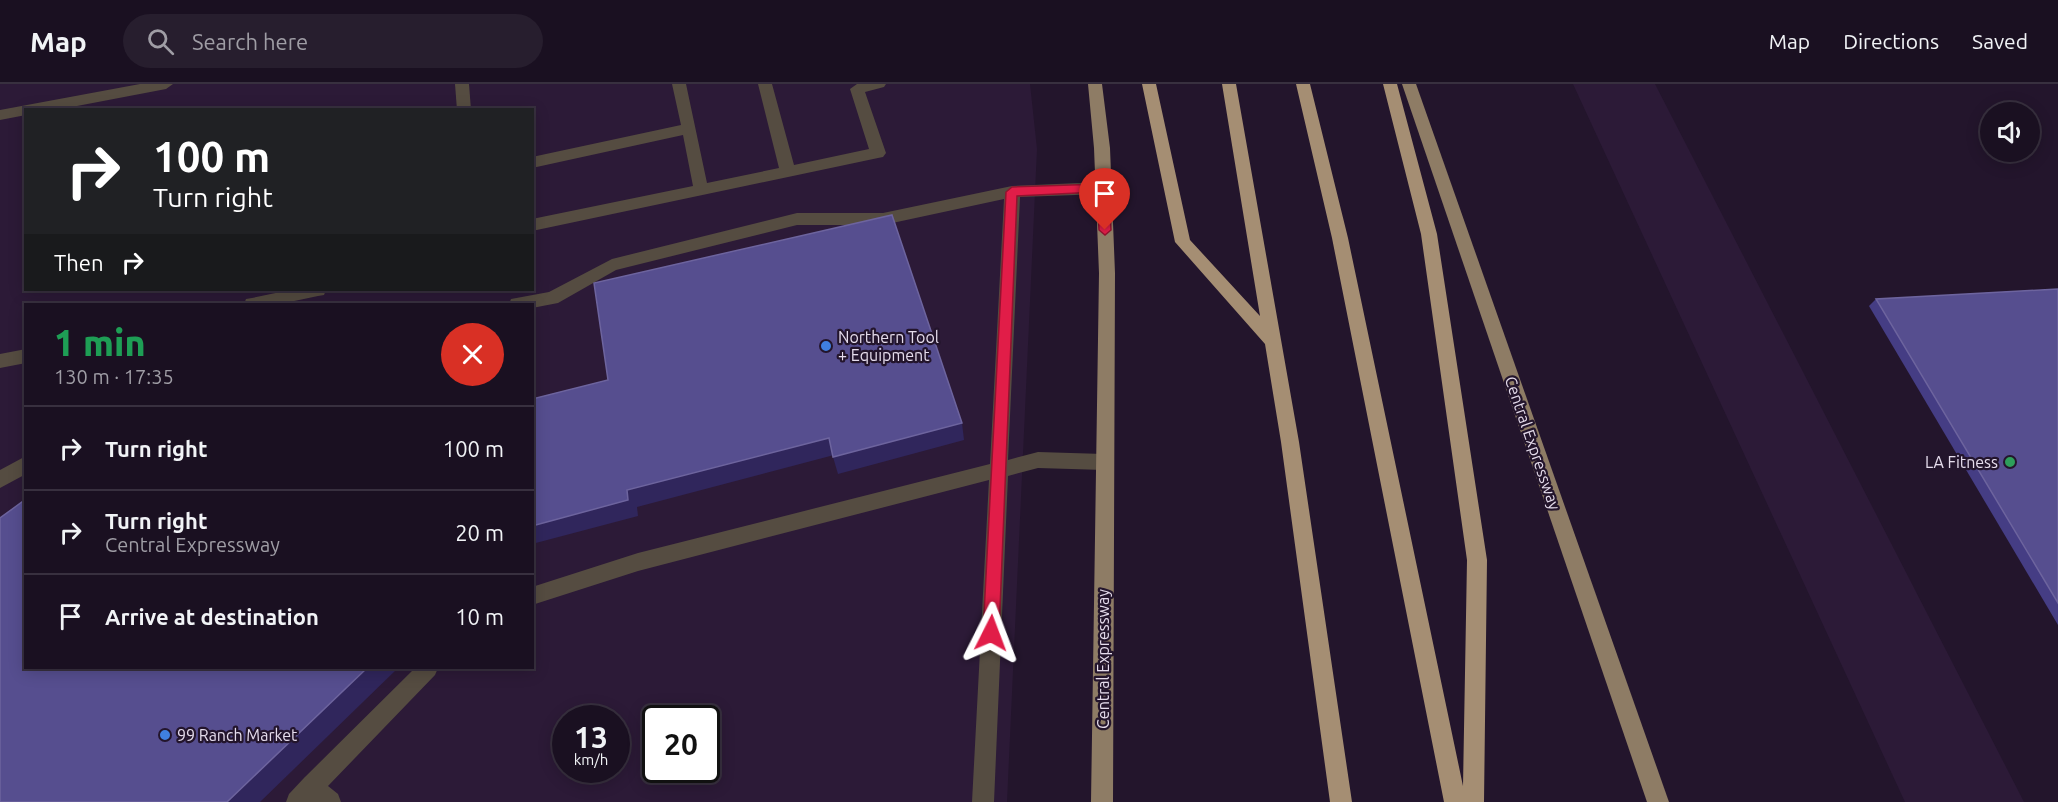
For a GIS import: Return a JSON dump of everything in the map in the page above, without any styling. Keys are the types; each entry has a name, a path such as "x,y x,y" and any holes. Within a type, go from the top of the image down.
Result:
{"highway":[{"path":"1149,84 1183,242 1274,343"},
{"path":"1229,84 1274,343 1341,802"},
{"path":"1303,84 1340,238 1455,802"},
{"path":"1390,84 1429,234 1477,560 1473,802"}],"main road":[{"name":"Central Expressway","path":"1095,84 1102,148 1107,273 1102,802"},
{"name":"Central Expressway","path":"1409,84 1658,802"}],"lane":[{"path":"37,108 166,84"},
{"path":"462,84 464,108"},
{"path":"679,84 701,190"},
{"path":"765,84 788,172"},
{"path":"534,225 878,153 856,86 879,84"},
{"path":"0,115 24,110"},
{"path":"534,163 689,128"},
{"path":"523,303 552,298 612,265 797,219 883,219 1012,192 1103,188"},
{"path":"983,802 1012,192"},
{"path":"257,303 313,291"},
{"path":"0,362 24,356"},
{"path":"534,595 638,562 1038,460 1104,462"},
{"path":"0,480 24,465"},
{"path":"297,802 427,669"},
{"path":"312,786 330,802"}],"shaded area":[{"path":"0,84 1030,84 1037,149 1007,802 0,802"},
{"path":"1573,84 1655,84 2024,802 1905,802"}],"building":[{"path":"892,215 962,423 833,457 829,438 627,490 628,500 534,525 534,398 608,380 594,283"},
{"name":"LA Fitness","path":"2058,289 2058,603 1876,299"},
{"name":"99 Ranch Market","path":"24,500 24,669 366,669 227,802 0,802 0,518"}],"place":[{"name":"Northern Tool + Equipment","path":"826,346"},
{"name":"LA Fitness","path":"2010,462"},
{"name":"99 Ranch Market","path":"165,735"}],"route":[{"path":"991,633 1012,192 1103,188 1105,230"}]}
